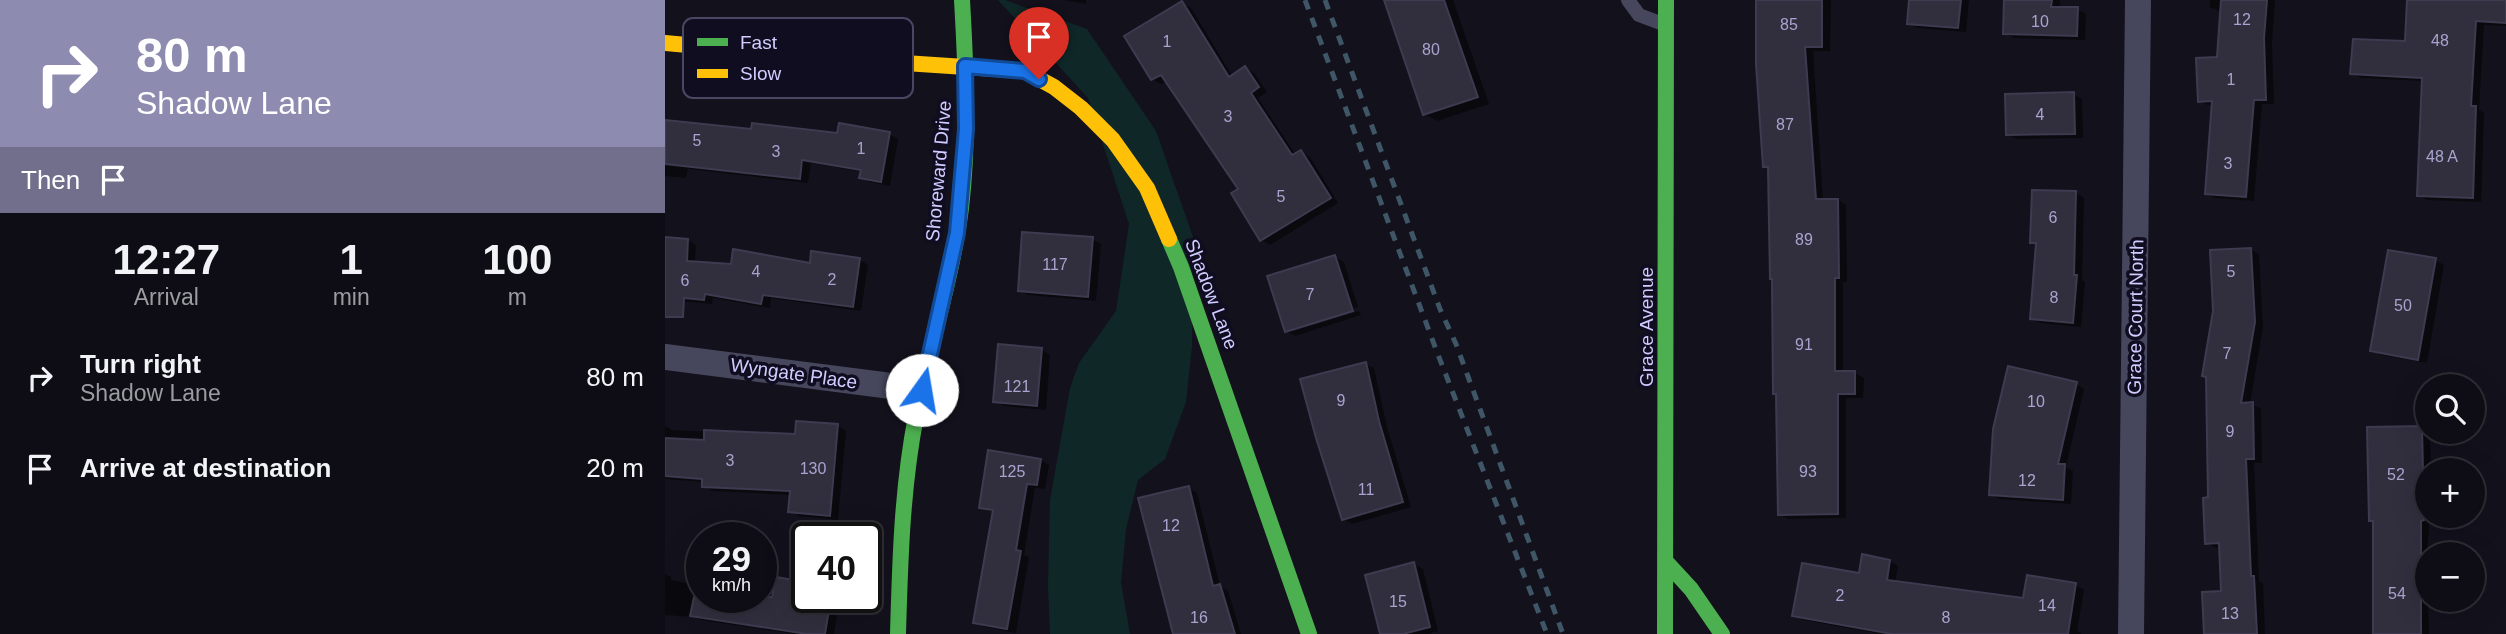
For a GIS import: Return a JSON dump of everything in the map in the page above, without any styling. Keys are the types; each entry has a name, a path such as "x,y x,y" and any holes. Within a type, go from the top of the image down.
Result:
{"street":[{"name":"Shoreward Drive","path":"898,634 901,545 908,470 922,390 957,233 966,129 962,0"},
{"name":"Grace Avenue","path":"1665,634 1666,0"},
{"name":"Grace Court North","path":"2131,634 2137,0"},
{"name":"Shadow Lane","path":"665,43 683,45"},
{"name":"Shadow Lane","path":"913,63 1025,71 1054,87 1081,108 1113,140 1147,188 1181,267 1290,573 1309,634"},
{"name":"Wyngate Place","path":"665,357 922,390"},
{"path":"1667,563 1691,589 1722,634"}],"lane":[{"path":"1629,0 1639,15 1666,25"}],"green space":[{"path":"998,0 1005,0 1087,29 1156,131 1193,237 1192,346 1186,402 1165,459 1138,480 1126,529 1121,583 1130,634 1050,634 1048,585 1050,500 1070,388 1079,363 1116,311 1129,224 1088,98"}],"building":[{"path":"1384,0 1444,0 1478,97 1423,115"},
{"path":"1756,0 1822,0 1822,47 1805,47 1816,199 1838,199 1839,278 1835,278 1835,371 1855,371 1855,394 1838,394 1838,514 1778,515 1768,167 1763,167 1756,64"},
{"path":"1909,0 1961,0 1958,28 1907,24"},
{"path":"2004,0 2052,0 2051,7 2078,7 2077,36 2003,34"},
{"path":"2221,0 2267,0 2264,38 2266,100 2254,100 2246,197 2205,194 2212,101 2198,102 2196,58 2217,57"},
{"path":"2407,0 2506,0 2506,23 2476,21 2471,106 2476,106 2473,198 2417,196 2422,78 2350,74 2353,39 2405,41"},
{"path":"1182,1 1229,77 1245,66 1259,87 1251,93 1292,155 1301,150 1331,198 1260,241 1231,193 1238,189 1161,75 1151,80 1124,36"},
{"path":"2074,92 2075,134 2006,135 2005,94"},
{"path":"665,120 751,129 752,123 837,133 839,123 890,132 881,182 859,178 861,170 802,160 800,179 665,164"},
{"path":"2032,190 2076,191 2074,275 2077,275 2073,323 2030,319 2036,243 2030,243"},
{"path":"1022,232 1093,237 1088,297 1018,291"},
{"path":"665,237 688,239 687,261 731,264 733,249 810,263 811,251 860,258 853,307 763,295 761,304 705,294 704,300 684,298 683,317 665,317"},
{"path":"2251,248 2255,322 2241,403 2253,402 2254,459 2246,459 2251,576 2254,576 2257,634 2204,634 2202,592 2221,591 2219,543 2205,544 2203,498 2208,497 2206,377 2202,376 2213,311 2210,250"},
{"path":"2388,250 2436,258 2418,360 2370,351"},
{"path":"1335,255 1353,311 1285,332 1267,276"},
{"path":"998,344 1042,348 1037,406 993,402"},
{"path":"1366,362 1379,421 1403,502 1342,520 1300,379"},
{"path":"2008,366 2077,382 2058,464 2065,464 2063,500 1989,495 1993,429"},
{"path":"796,421 838,424 830,516 788,512 790,491 702,487 702,479 665,476 665,438 704,440 704,430 795,434"},
{"path":"2415,426 2415,444 2422,444 2423,458 2415,458 2415,528 2421,528 2421,542 2415,542 2415,612 2421,612 2421,634 2373,634 2373,521 2369,521 2367,427"},
{"path":"988,450 1041,459 1037,485 1027,484 1016,550 1021,551 1007,629 973,623 993,510 979,508"},
{"path":"1189,486 1213,586 1220,584 1235,634 1173,634 1138,498"},
{"path":"1862,554 1890,560 1887,580 2023,598 2027,575 2076,583 2068,634 1892,634 1792,616 1802,563 1859,573"},
{"path":"1414,562 1430,627 1403,634 1380,634 1365,575"},
{"path":"777,577 791,579 791,613 828,613 825,634 807,634 690,616 691,613 777,613"}],"railway":[{"path":"1305,0 1437,352 1547,634"},
{"path":"1325,0 1563,634"}],"traffic: fast":[{"path":"898,634 902,525 911,443 952,261 964,182 966,78 962,0"},
{"path":"1665,634 1666,0"},
{"path":"1169,239 1309,634"},
{"path":"1667,563 1691,589 1722,634"}],"traffic: slow":[{"path":"665,43 683,45"},
{"path":"913,64 1025,71 1054,87 1081,108 1113,140 1147,188 1169,239"}],"route":[{"path":"922,390 957,233 966,129 965,66 1025,71 1039,79"}]}
